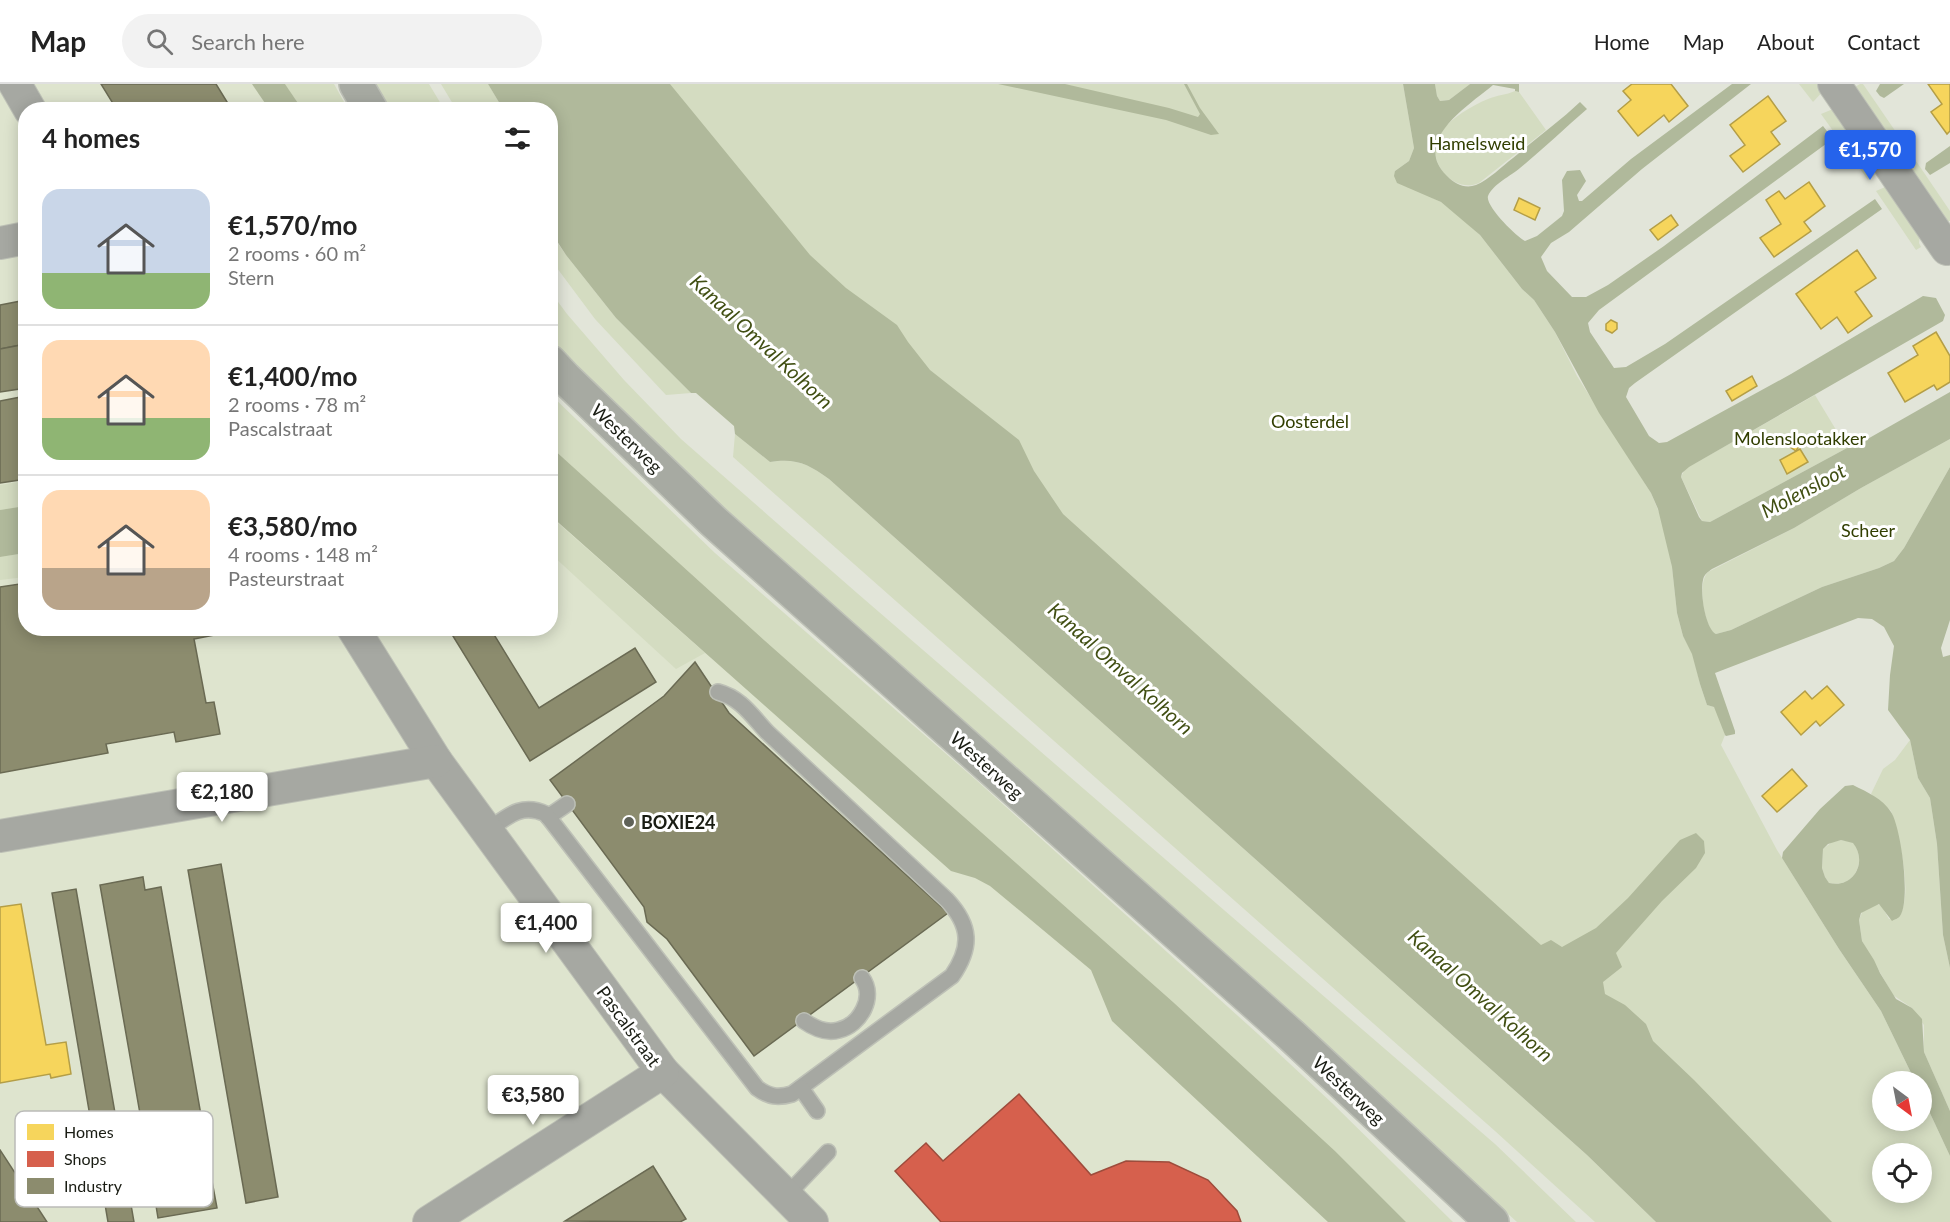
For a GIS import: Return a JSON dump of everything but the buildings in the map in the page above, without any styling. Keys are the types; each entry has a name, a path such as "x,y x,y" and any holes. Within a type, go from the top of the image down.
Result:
{"main road":[{"path":"356,84 366,102"},
{"name":"Westerweg","path":"558,371 713,521 1291,1035 1492,1222"},
{"name":"Westerweg","path":"1428,1164 1474,1222"}],"street":[{"path":"15,84 25,102"},
{"path":"1834,84 1947,249"},
{"path":"0,243 18,240"},
{"name":"Pascalstraat","path":"358,636 436,761 663,1072 812,1222"},
{"path":"0,836 436,761"},
{"path":"429,1222 663,1072"}],"lane":[{"path":"486,831 518,810 537,810 548,817 757,1088 772,1097 792,1094 952,976 962,961 966,945 965,928 959,913 947,900 767,732 742,703 731,695 718,692"},
{"path":"548,817 567,804"},
{"path":"804,1021 814,1028 827,1031 840,1030 851,1025 860,1017 868,996 867,984 862,978"},
{"path":"801,1088 816,1111"},
{"path":"786,1196 828,1152"}],"shaded area":[{"path":"0,84 316,84 327,102 18,102 18,636 558,636 558,414 1430,1222 0,1222"}],"green space":[{"path":"285,84 334,84 344,102 297,102"},
{"path":"375,84 429,84 440,102 386,102"},
{"path":"441,84 488,84 499,102 452,102"},
{"name":"Oosterdel","path":"649,84 1403,84 1414,148 1409,161 1395,171 1423,193 1441,202 1480,235 1522,289 1534,300 1555,332 1577,376 1651,493 1663,522 1672,567 1677,613 1683,636 1693,654 1707,705 1714,707 1719,715 1725,735 1721,745 1777,850 1881,1011 1910,1071 1872,1071 1872,1131 1932,1131 1932,1117 1950,1156 1950,1222 1811,1222 966,423"},
{"name":"Hamelsweid","path":"1435,84 1470,84 1449,100 1440,101"},
{"path":"1799,84 1823,84 1826,88 1813,102"},
{"path":"1863,84 1898,135 1883,143 1855,87"},
{"name":"Hamelsweid","path":"1515,91 1519,92 1546,130 1479,183 1459,184 1450,179 1443,172 1435,153 1440,133 1456,117 1475,105"},
{"path":"1838,107 1877,173 1868,180 1821,114"},
{"path":"1914,158 1950,211 1950,221 1947,221 1902,171"},
{"path":"1892,184 1921,226 1919,243 1921,247 1916,250 1876,191"},
{"path":"558,244 616,318 691,393 666,395 595,319 558,269"},
{"path":"558,302 624,380 681,439 1495,1144 1576,1222 1517,1222 1221,953 774,554 637,429 558,347"},
{"name":"Molenslootakker","path":"1815,395 1847,448 1710,522 1702,521 1681,477 1685,469"},
{"path":"558,402 715,553 975,779 1258,1034 1453,1222 1406,1222 1335,1151 1173,1002 764,640 558,453"},
{"path":"735,434 770,462 801,463 829,479 1587,1155 1656,1222 1595,1222 733,457"},
{"name":"Scheer","path":"1950,439 1950,467 1904,548 1894,561 1822,587 1731,630 1716,634 1712,632 1706,619 1702,593 1708,572 1794,528"},
{"path":"18,482 18,507 0,510 0,485"},
{"path":"558,523 705,653 676,669 558,560"},
{"path":"18,554 18,578 0,580 0,557"},
{"path":"1910,740 1918,778 1930,798 1937,844 1943,935 1950,968 1950,1111 1924,1052 1924,1025 1912,1008 1893,995 1862,941 1859,920 1863,910 1876,904 1881,905 1889,919 1898,918 1903,909 1904,870 1894,820 1891,811 1871,794 1883,769 1895,760"},
{"path":"1841,840 1853,842 1857,849 1859,865 1852,878 1838,884 1829,883 1822,868 1823,849 1832,842"}],"water":[{"path":"252,84 285,84 297,102 264,102"},
{"name":"Kanaal Omval Kolhorn","path":"488,84 670,84 810,255 846,288 897,325 930,370 1019,440 1034,471 1063,514 1541,945 1551,940 1562,947 1596,928 1628,898 1680,840 1696,833 1704,841 1705,853 1696,868 1662,901 1616,953 1622,967 1603,982 1605,994 1625,1005 1646,1024 1653,1041 1832,1222 1656,1222 1587,1155 829,479 801,463 770,462 735,434 734,426 696,393 691,393 616,318 558,243 558,102 499,102"},
{"path":"998,84 1065,84 1198,117 1200,114 1184,84 1187,84 1200,108 1219,134 1211,135 1166,120"},
{"name":"Molensloot","path":"1403,84 1435,84 1440,101 1449,100 1470,84 1519,84 1519,92 1515,89 1493,85 1458,114 1439,137 1435,150 1438,163 1450,179 1464,186 1476,185 1491,176 1580,102 1587,109 1529,161 1498,184 1488,196 1488,201 1496,214 1525,241 1537,236 1562,216 1564,211 1562,180 1567,171 1580,170 1586,181 1577,195 1579,201 1582,201 1631,159 1732,84 1751,84 1642,169 1569,232 1551,243 1541,257 1547,271 1572,297 1586,297 1608,285 1664,246 1823,126 1830,135 1830,141 1599,310 1588,323 1590,332 1614,368 1626,367 1665,344 1875,199 1882,209 1635,383 1629,388 1626,397 1649,436 1659,443 1667,442 1791,374 1923,296 1936,298 1945,315 1943,321 1689,467 1681,477 1699,517 1702,521 1710,522 1847,448 1848,437 1864,441 1950,392 1950,439 1794,528 1712,569 1706,573 1702,593 1706,617 1716,634 1731,630 1822,587 1894,561 1904,548 1950,467 1950,620 1941,648 1943,657 1950,655 1950,968 1943,935 1937,844 1930,798 1918,778 1910,740 1888,710 1894,646 1884,627 1872,619 1858,618 1715,673 1735,731 1735,734 1725,735 1714,707 1707,705 1692,654 1683,636 1677,613 1672,567 1658,509 1651,493 1599,413 1555,332 1534,300 1522,289 1480,235 1441,202 1397,183 1394,176 1395,171 1409,161 1414,148"},
{"path":"1880,84 1904,84 1884,98 1876,91"},
{"path":"1950,146 1950,163 1930,175 1925,169 1926,163"},
{"path":"558,453 764,640 1173,1002 1335,1151 1406,1222 1328,1222 1112,1021 1091,970 990,886 975,878 951,871 558,522"},
{"path":"18,507 18,554 0,557 0,510"},
{"path":"1853,785 1888,807 1895,820 1905,880 1903,908 1899,917 1892,921 1879,904 1861,913 1859,920 1862,941 1896,999 1912,1008 1922,1019 1924,1052 1950,1111 1950,1156 1932,1117 1932,1071 1910,1071 1881,1011 1782,858 1783,852 1820,809 1845,786","holes":["1841,840 1853,843 1857,850 1859,865 1852,878 1838,884 1829,883 1822,868 1823,849 1828,844"]}],"place":[{"name":"BOXIE24","path":"629,822"}]}
